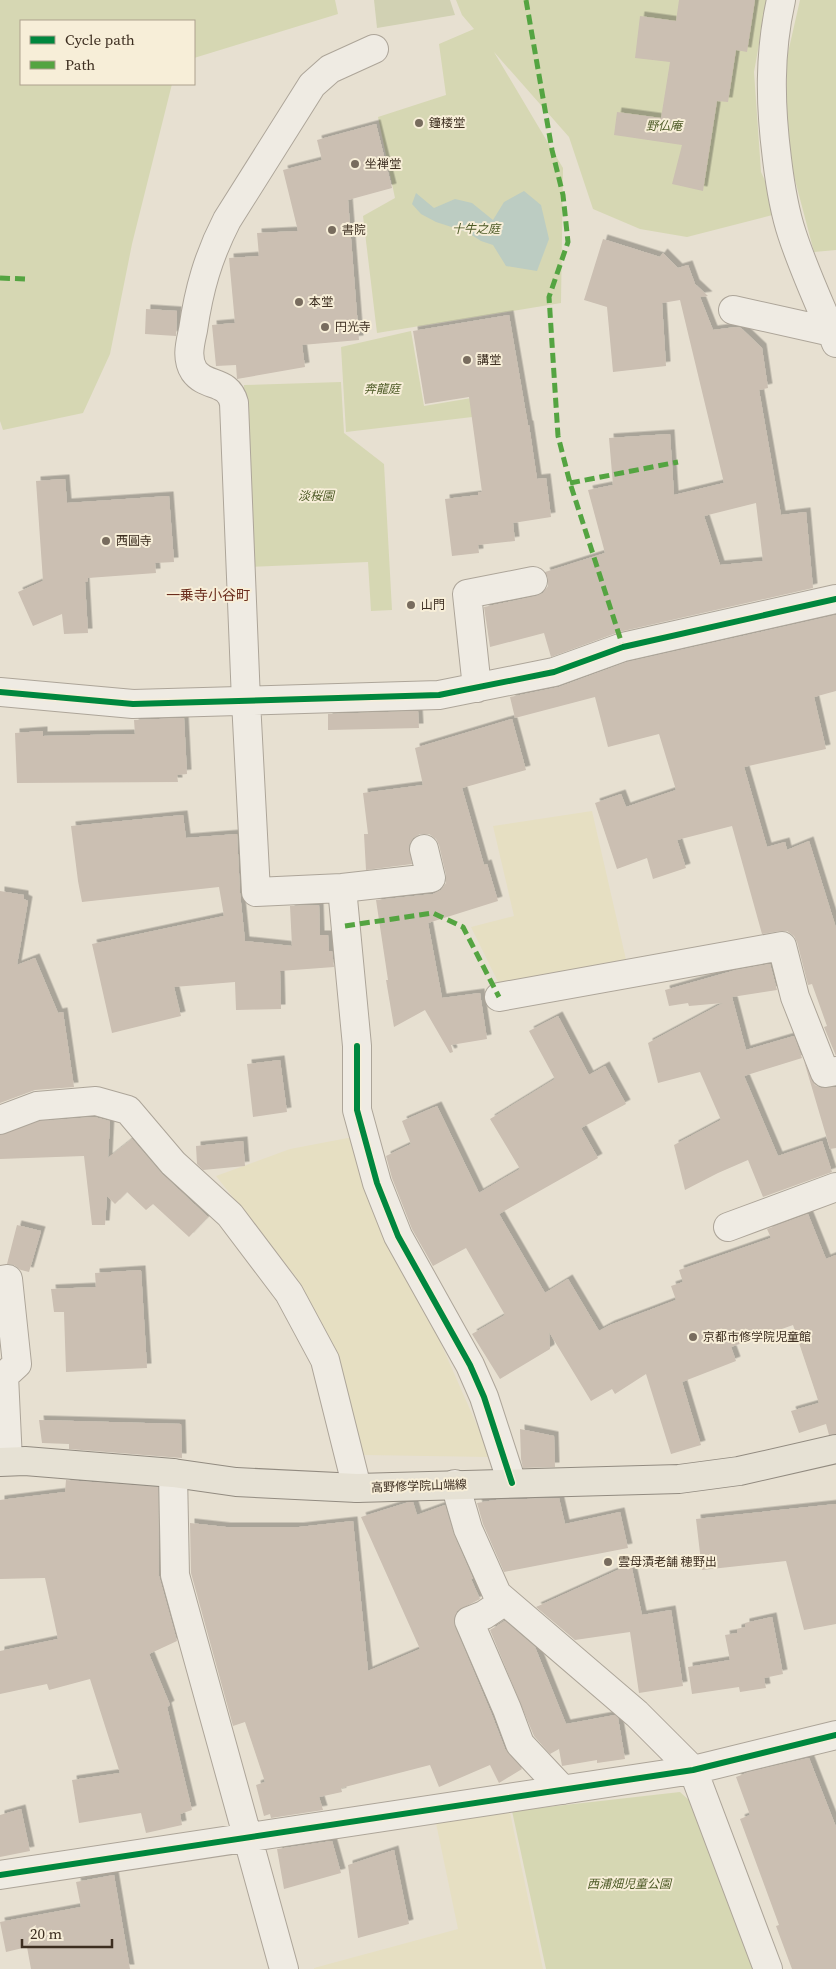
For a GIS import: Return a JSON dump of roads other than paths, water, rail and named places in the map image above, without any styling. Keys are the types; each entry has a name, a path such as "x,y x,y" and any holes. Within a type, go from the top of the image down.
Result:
{"main road":[{"name":"高野修学院山端線","path":"4,1462 25,1461 173,1473 236,1482 357,1488 679,1478 738,1471 836,1450"}],"street":[{"path":"781,0 774,29 770,77 773,131 781,185 792,232 834,338"},
{"path":"374,49 330,69 304,95 226,220 198,293 190,362 196,374 201,378 228,390 234,403 256,892 434,886 424,849"},
{"path":"734,310 834,338"},
{"path":"476,688 467,594 532,581"},
{"path":"0,692 133,704 440,695 554,672 624,647 836,599"},
{"path":"342,888 357,1046 356,1110 377,1183 398,1236 470,1365 484,1397 512,1483"},
{"path":"499,997 782,946 795,997 824,1073 836,1071"},
{"path":"0,1120 37,1106 96,1101 128,1110 173,1163 230,1214 289,1293 325,1360 357,1488"},
{"path":"728,1228 836,1187"},
{"path":"0,1280 8,1279 17,1364 4,1376 4,1462"},
{"path":"173,1473 175,1575 250,1838 284,1969"},
{"path":"455,1484 468,1529 497,1594 637,1714 693,1770 768,1969"},
{"path":"505,1601 484,1615 469,1621 520,1744 563,1790"},
{"path":"0,1875 693,1770 836,1734"}],"place":[{"name":"鐘楼堂","path":"419,123"},
{"name":"坐禅堂","path":"355,164"},
{"name":"書院","path":"332,230"},
{"name":"本堂","path":"299,302"},
{"name":"円光寺","path":"325,327"},
{"name":"講堂","path":"467,360"},
{"name":"西圓寺","path":"106,541"},
{"name":"山門","path":"411,605"},
{"name":"京都市修学院児童館","path":"693,1337"},
{"name":"雲母漬老舗 穂野出","path":"608,1562"}],"district":[{"name":"一乗寺小谷町","path":"208,595"}],"park label":[{"name":"野仏庵","path":"664,126"},
{"name":"十牛之庭","path":"476,229"},
{"name":"奔龍庭","path":"382,389"},
{"name":"淡桜園","path":"316,496"},
{"name":"西浦畑児童公園","path":"629,1884"}]}
